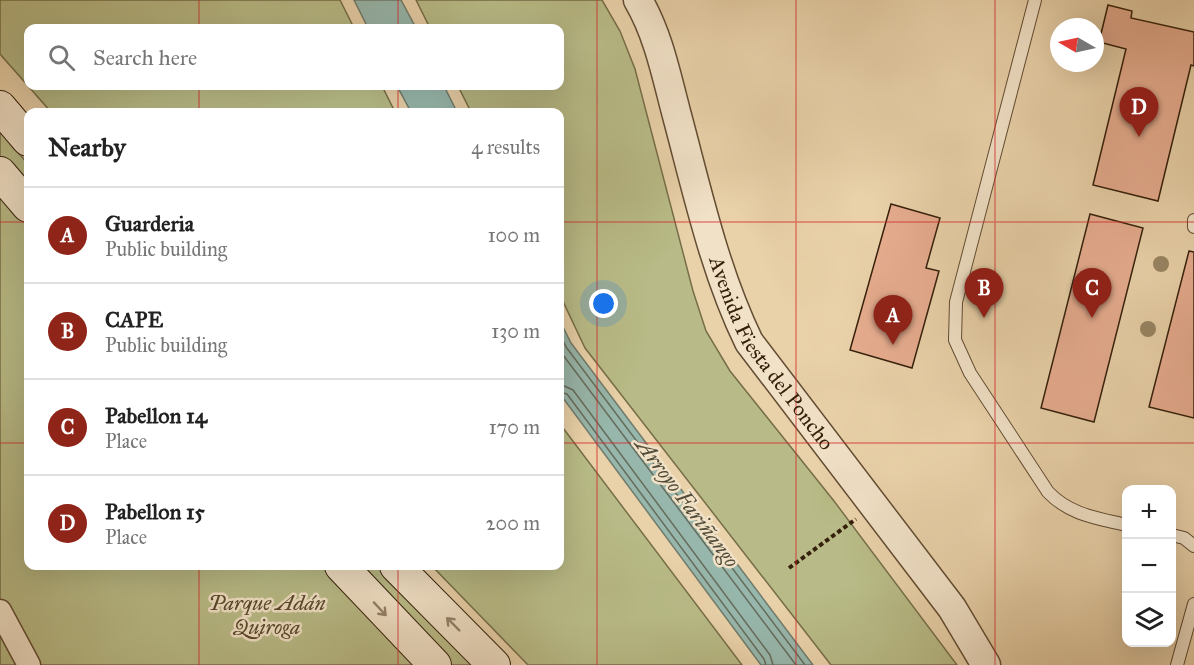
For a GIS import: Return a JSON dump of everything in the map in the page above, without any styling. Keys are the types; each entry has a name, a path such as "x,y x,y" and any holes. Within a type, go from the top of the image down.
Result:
{"main road":[{"path":"1,110 24,136"},
{"path":"0,173 24,201"},
{"path":"345,570 435,665"},
{"path":"400,570 494,665"}],"street":[{"name":"Avenida Fiesta del Poncho","path":"638,0 648,17 662,62 713,252 729,302 749,342 952,608 987,665"},
{"path":"0,611 29,665"}],"lane":[{"path":"1035,0 956,302 955,340 970,373 1048,492 1061,505 1076,513 1122,524"},
{"path":"1176,536 1184,538 1194,546"},
{"path":"1177,665 1191,630 1194,604"}],"path":[{"path":"789,568 856,519"}],"green space":[{"path":"0,0 340,0 352,24 24,24 24,81 0,54"},
{"path":"416,0 602,0 620,31 635,69 693,291 706,331 730,371 834,501 957,665 831,665 585,348 564,303 564,108 469,108 460,90 564,90 564,24 428,24"},
{"path":"32,90 384,90 393,108 47,108"},
{"path":"0,131 24,159 24,186 0,159"},
{"name":"Parque Adán Quiroga","path":"0,193 24,220 24,570 331,570 420,665 0,665"},
{"path":"564,429 742,665 528,665 436,570 564,570"},
{"path":"358,570 386,570 479,665 450,665"}],"water":[{"path":"354,0 401,0 414,24 366,24"},
{"path":"399,90 446,90 455,108 409,108"},
{"name":"Arroyo Fariñango","path":"564,329 571,343 813,665 761,665 564,399"}],"building":[{"path":"1108,5 1132,11 1131,18 1194,32 1194,66 1191,65 1158,201 1093,185 1126,49 1104,43 1104,21"},
{"path":"891,204 940,218 926,268 939,271 912,368 850,350"},
{"path":"1090,214 1143,228 1094,422 1041,408"},
{"path":"1189,251 1194,252 1194,418 1149,407"}],"place":[{"name":"Pabellon 15","path":"1139,137"},
{"name":"CAPE","path":"984,318"},
{"name":"Pabellon 14","path":"1092,318"},
{"name":"Guarderia","path":"893,345"}]}
